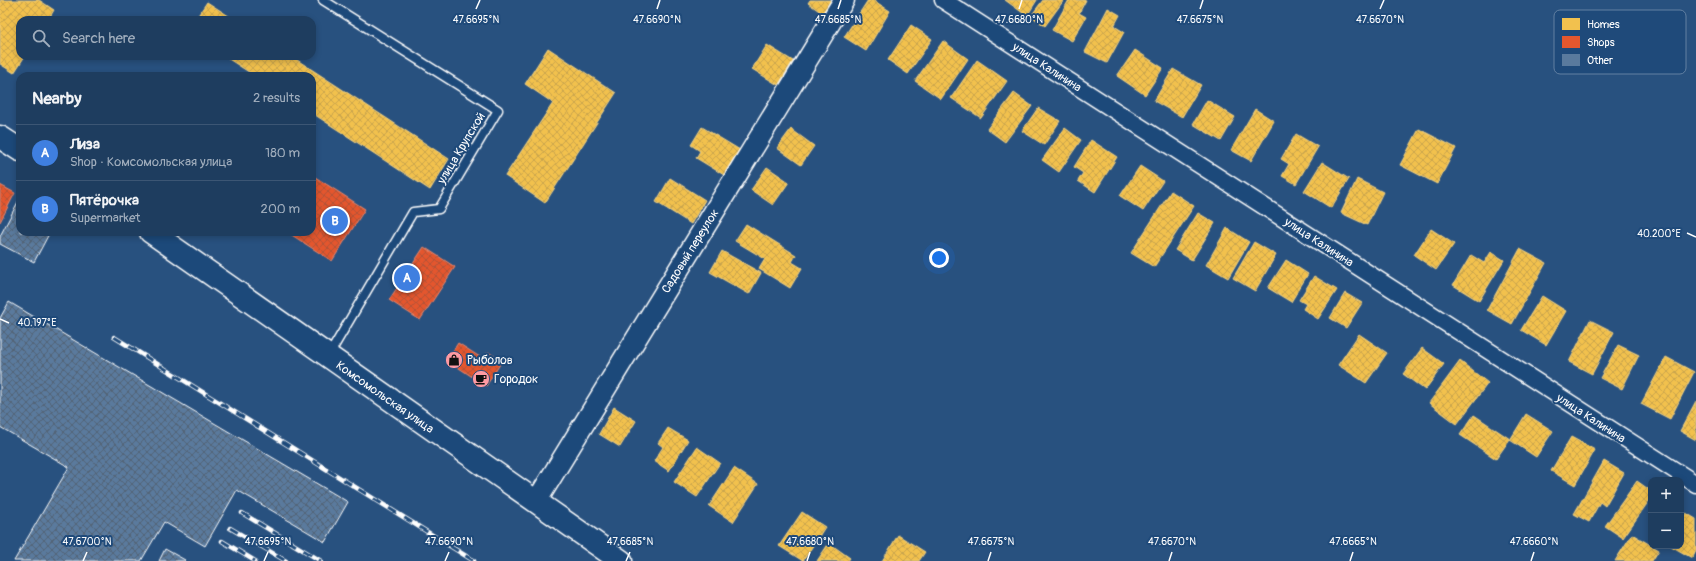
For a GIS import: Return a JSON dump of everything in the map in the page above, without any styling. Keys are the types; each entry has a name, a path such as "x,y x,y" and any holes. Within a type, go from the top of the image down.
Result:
{"main road":[{"path":"0,137 16,147"},
{"name":"Комсомольская улица","path":"157,236 621,561"}],"street":[{"name":"Садовый переулок","path":"536,502 844,0"},
{"name":"улица Калинина","path":"942,0 1696,484"}],"lane":[{"name":"улица Крупской","path":"323,0 498,110 439,209 413,212 328,357"}],"building: Homes":[{"path":"0,0 39,0 54,10 50,16 16,16 16,60 22,60 14,73 0,64"},
{"path":"810,0 832,0 822,13 808,3"},
{"path":"868,0 873,0 890,11 866,51 844,37"},
{"path":"1005,0 1037,0 1027,16"},
{"path":"1043,0 1064,0 1045,26 1031,16"},
{"path":"1069,0 1086,0 1079,13 1086,17 1072,41 1052,30"},
{"path":"207,2 229,16 198,16"},
{"path":"1108,8 1120,15 1114,26 1124,32 1107,63 1085,52"},
{"path":"911,25 932,39 908,74 888,60"},
{"path":"943,41 968,59 941,99 915,81"},
{"path":"767,45 793,61 778,85 752,69"},
{"path":"548,48 616,93 545,203 505,176 553,103 525,84"},
{"path":"1135,50 1163,68 1145,95 1117,76"},
{"path":"230,60 297,60 316,72 249,72"},
{"path":"977,60 1007,81 981,118 951,98"},
{"path":"1173,69 1201,85 1182,117 1154,101"},
{"path":"316,72 449,159 430,190 316,116"},
{"path":"1014,93 1032,106 1005,142 987,129"},
{"path":"1207,100 1235,117 1221,141 1193,124"},
{"path":"1038,108 1060,121 1044,145 1022,131"},
{"path":"1255,109 1274,121 1251,161 1231,150"},
{"path":"702,127 740,150 724,175 696,158 700,151 691,145"},
{"path":"1065,128 1081,140 1059,172 1042,160"},
{"path":"791,129 814,146 801,165 777,148"},
{"path":"1419,129 1456,148 1437,184 1400,165"},
{"path":"1296,134 1318,147 1296,184 1282,176 1289,164 1281,159"},
{"path":"1091,140 1117,157 1095,192 1078,181 1083,173 1074,167"},
{"path":"1322,162 1349,179 1331,208 1304,191"},
{"path":"1140,166 1163,181 1143,211 1120,196"},
{"path":"767,167 789,182 773,205 751,190"},
{"path":"670,178 705,200 691,224 656,202"},
{"path":"1357,179 1383,192 1367,225 1341,213"},
{"path":"1171,191 1194,206 1154,267 1131,253"},
{"path":"1198,213 1215,223 1192,260 1175,250"},
{"path":"746,224 796,255 792,262 802,268 790,288 759,269 765,259 735,241"},
{"path":"1227,228 1249,242 1228,278 1206,265"},
{"path":"1431,229 1454,244 1436,270 1414,255"},
{"path":"1254,242 1276,255 1255,291 1233,278"},
{"path":"1520,249 1546,263 1512,324 1487,310"},
{"path":"722,251 761,273 749,294 710,272"},
{"path":"1491,252 1504,260 1479,301 1453,285 1471,255 1484,263"},
{"path":"1286,260 1308,274 1291,302 1268,288"},
{"path":"1314,276 1337,290 1318,319 1303,309 1306,304 1299,300"},
{"path":"1345,293 1362,303 1346,328 1330,318"},
{"path":"1542,296 1566,311 1546,345 1521,330"},
{"path":"1590,320 1614,332 1592,374 1569,362"},
{"path":"1359,334 1387,353 1366,383 1338,365"},
{"path":"1618,345 1639,355 1622,389 1600,378"},
{"path":"1422,348 1444,364 1425,390 1403,374"},
{"path":"1666,357 1694,372 1670,419 1641,404"},
{"path":"1460,361 1488,383 1457,424 1429,403"},
{"path":"1696,401 1696,440 1680,431"},
{"path":"614,407 636,421 620,447 599,434"},
{"path":"1526,414 1553,431 1536,457 1510,440"},
{"path":"1474,415 1510,439 1496,459 1460,435"},
{"path":"668,428 688,440 669,471 654,461 663,447 658,443"},
{"path":"1571,437 1595,450 1575,485 1551,471"},
{"path":"697,447 720,463 697,497 674,482"},
{"path":"1604,461 1624,473 1605,506 1600,502 1589,522 1574,514"},
{"path":"734,468 758,484 733,522 709,506"},
{"path":"1637,481 1648,489 1648,502 1623,538 1605,526"},
{"path":"802,512 825,527 803,561 779,546"},
{"path":"1686,513 1696,519 1696,550 1692,558 1676,549 1684,549 1684,517"},
{"path":"1632,534 1648,543 1648,549 1659,550 1652,561 1615,561"},
{"path":"898,535 925,552 919,561 882,561"},
{"path":"829,543 850,558 848,561 817,561"}],"building: Shops":[{"path":"316,178 365,209 332,261 293,236 316,236"},
{"path":"0,185 15,193 0,222"},
{"path":"424,247 455,267 420,320 389,300"},
{"path":"458,343 483,359 488,352 502,361 486,386 447,360"}],"building: Other":[{"path":"16,206 16,236 48,236 34,262 0,244 0,236"},
{"path":"9,302 348,502 325,542 237,490 205,546 164,522 141,561 14,561 69,467 0,427 0,318"},
{"path":"165,549 185,560 159,561"}],"railway":[{"path":"114,337 474,561"},
{"path":"242,513 321,561"},
{"path":"230,528 286,561"},
{"path":"222,541 255,561"}],"place":[{"name":"Пятёрочка","path":"335,221"},
{"name":"Лиза","path":"407,278"},
{"name":"Рыболов","path":"454,360"},
{"name":"Городок","path":"481,379"}]}
